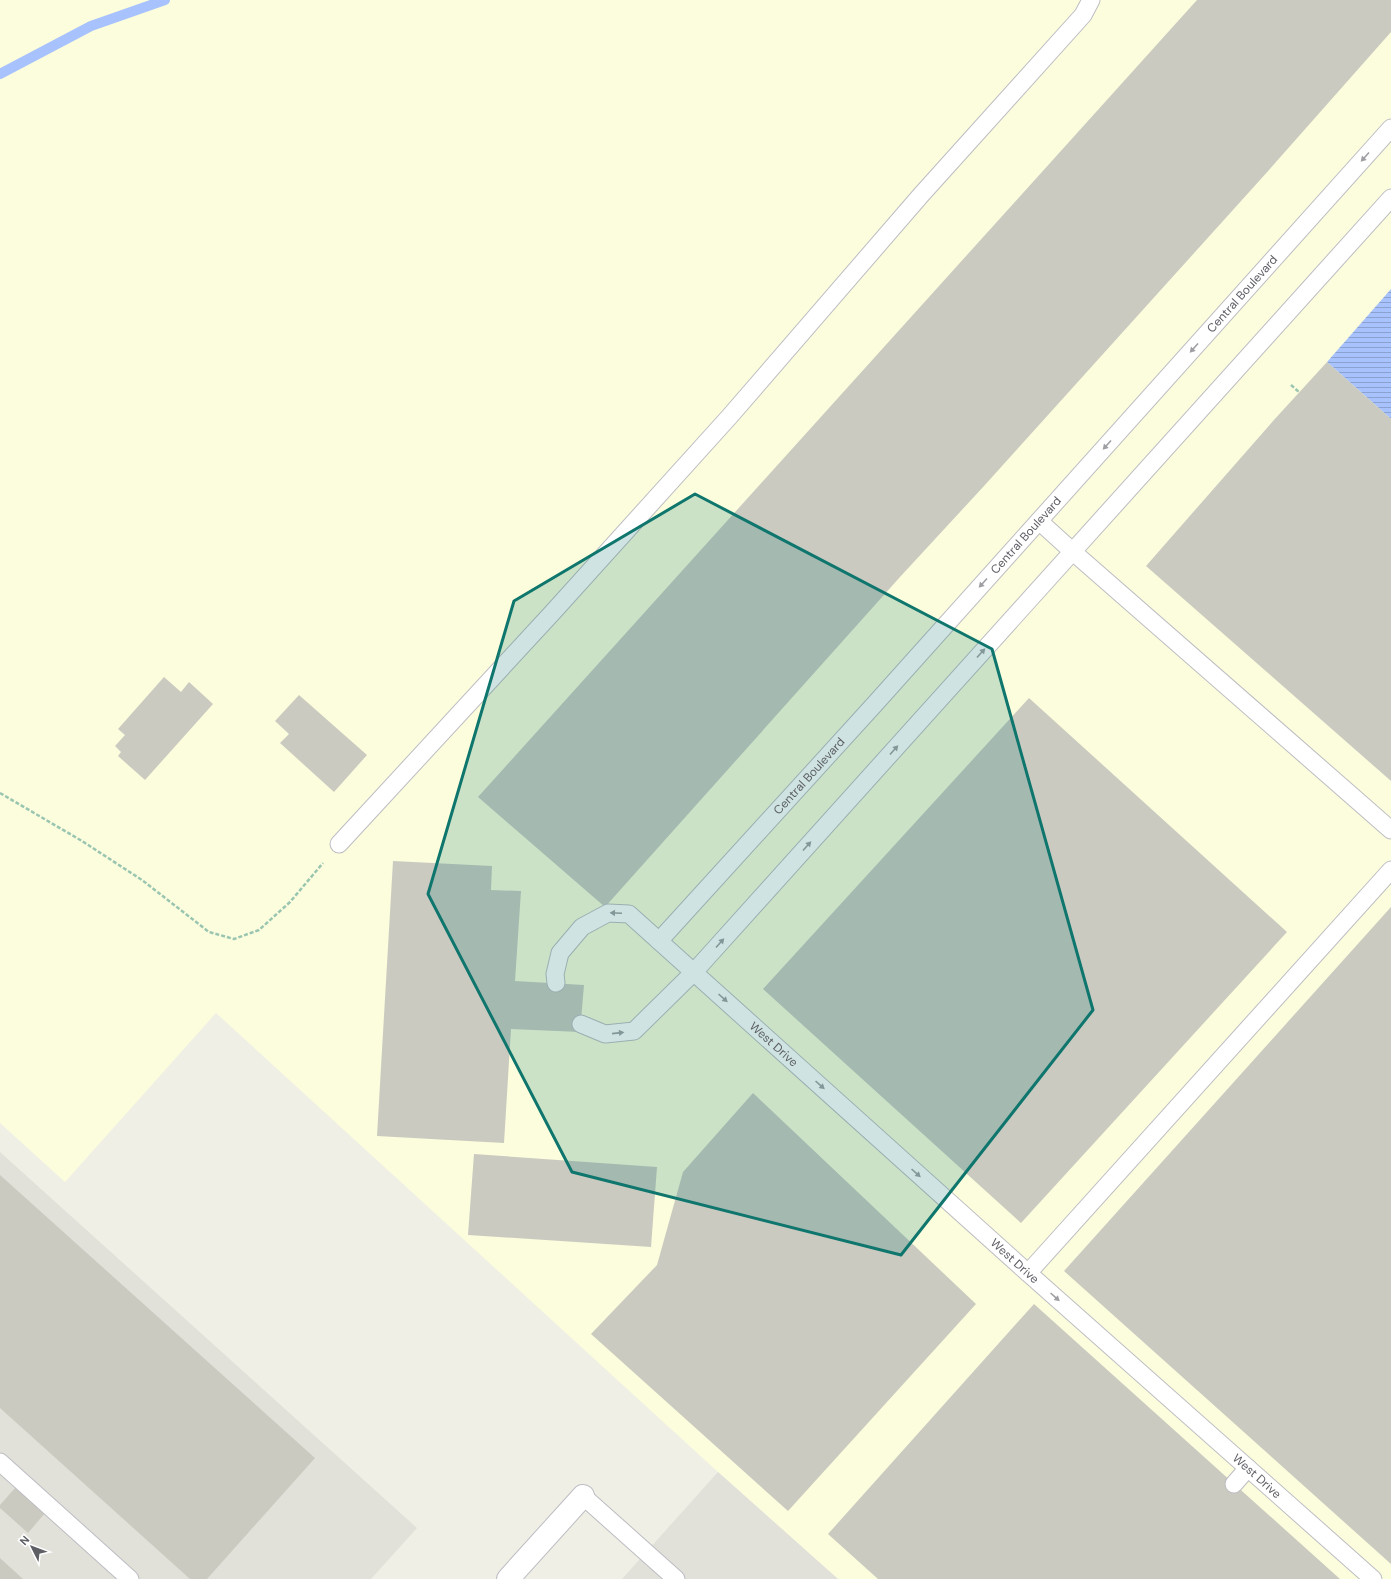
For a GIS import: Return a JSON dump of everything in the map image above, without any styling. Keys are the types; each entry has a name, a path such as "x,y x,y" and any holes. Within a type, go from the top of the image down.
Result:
{"street":[{"path":"508,1579 583,1496"}],"lane":[{"path":"339,844 730,416 921,196 1083,14 1092,0"},
{"name":"Central Boulevard","path":"659,940 1039,521 1391,128"},
{"path":"581,1024 605,1034 634,1031 694,972 1391,198"},
{"path":"1039,521 1391,830"},
{"path":"1028,1273 1391,870"},
{"name":"West Drive","path":"556,983 555,974 560,953 582,927 608,913 629,914 1028,1273 1372,1579"},
{"path":"0,1462 130,1579"},
{"path":"1234,1484 1248,1468"},
{"path":"583,1496 676,1579"}],"path":[{"path":"1291,385 1299,392"},
{"path":"0,793 82,841 142,880 209,932 234,939 259,930 290,902 339,844"}],"highlighted area":[{"path":"695,494 992,649 1093,1010 901,1255 572,1172 428,894 514,601"}],"shaded area":[{"path":"0,0 1391,0 1391,1579 838,1579 718,1472 216,1013 65,1182 0,1123"},
{"path":"0,1152 417,1528 371,1579 0,1579"},
{"path":"718,1472 838,1579 622,1579"}],"water":[{"path":"1391,289 1391,419 1327,362"}],"building":[{"path":"1197,0 1391,0 1391,32 1269,170 900,577 605,907 478,797"},
{"path":"1327,362 1391,419 1391,781 1146,566 1273,421"},
{"path":"164,677 181,692 189,682 213,704 145,780 118,756 121,752 115,746 125,735 118,729"},
{"path":"299,695 367,755 334,792 280,743 289,734 275,721"},
{"path":"1029,698 1287,932 1021,1223 763,989"},
{"path":"393,861 492,866 491,890 521,891 515,981 584,985 580,1032 511,1029 504,1143 377,1136"},
{"path":"1391,907 1391,1564 1064,1271"},
{"path":"753,1093 976,1304 788,1511 591,1334 657,1265 683,1172"},
{"path":"474,1154 657,1167 651,1247 468,1235"},
{"path":"0,1175 315,1458 207,1579 190,1579 0,1408"},
{"path":"1034,1304 1340,1579 878,1579 828,1534"},
{"path":"16,1487 45,1513 28,1533 0,1508 0,1505"},
{"path":"0,1558 23,1579 0,1579"}],"waterway":[{"path":"0,74 91,26 165,0"}]}
